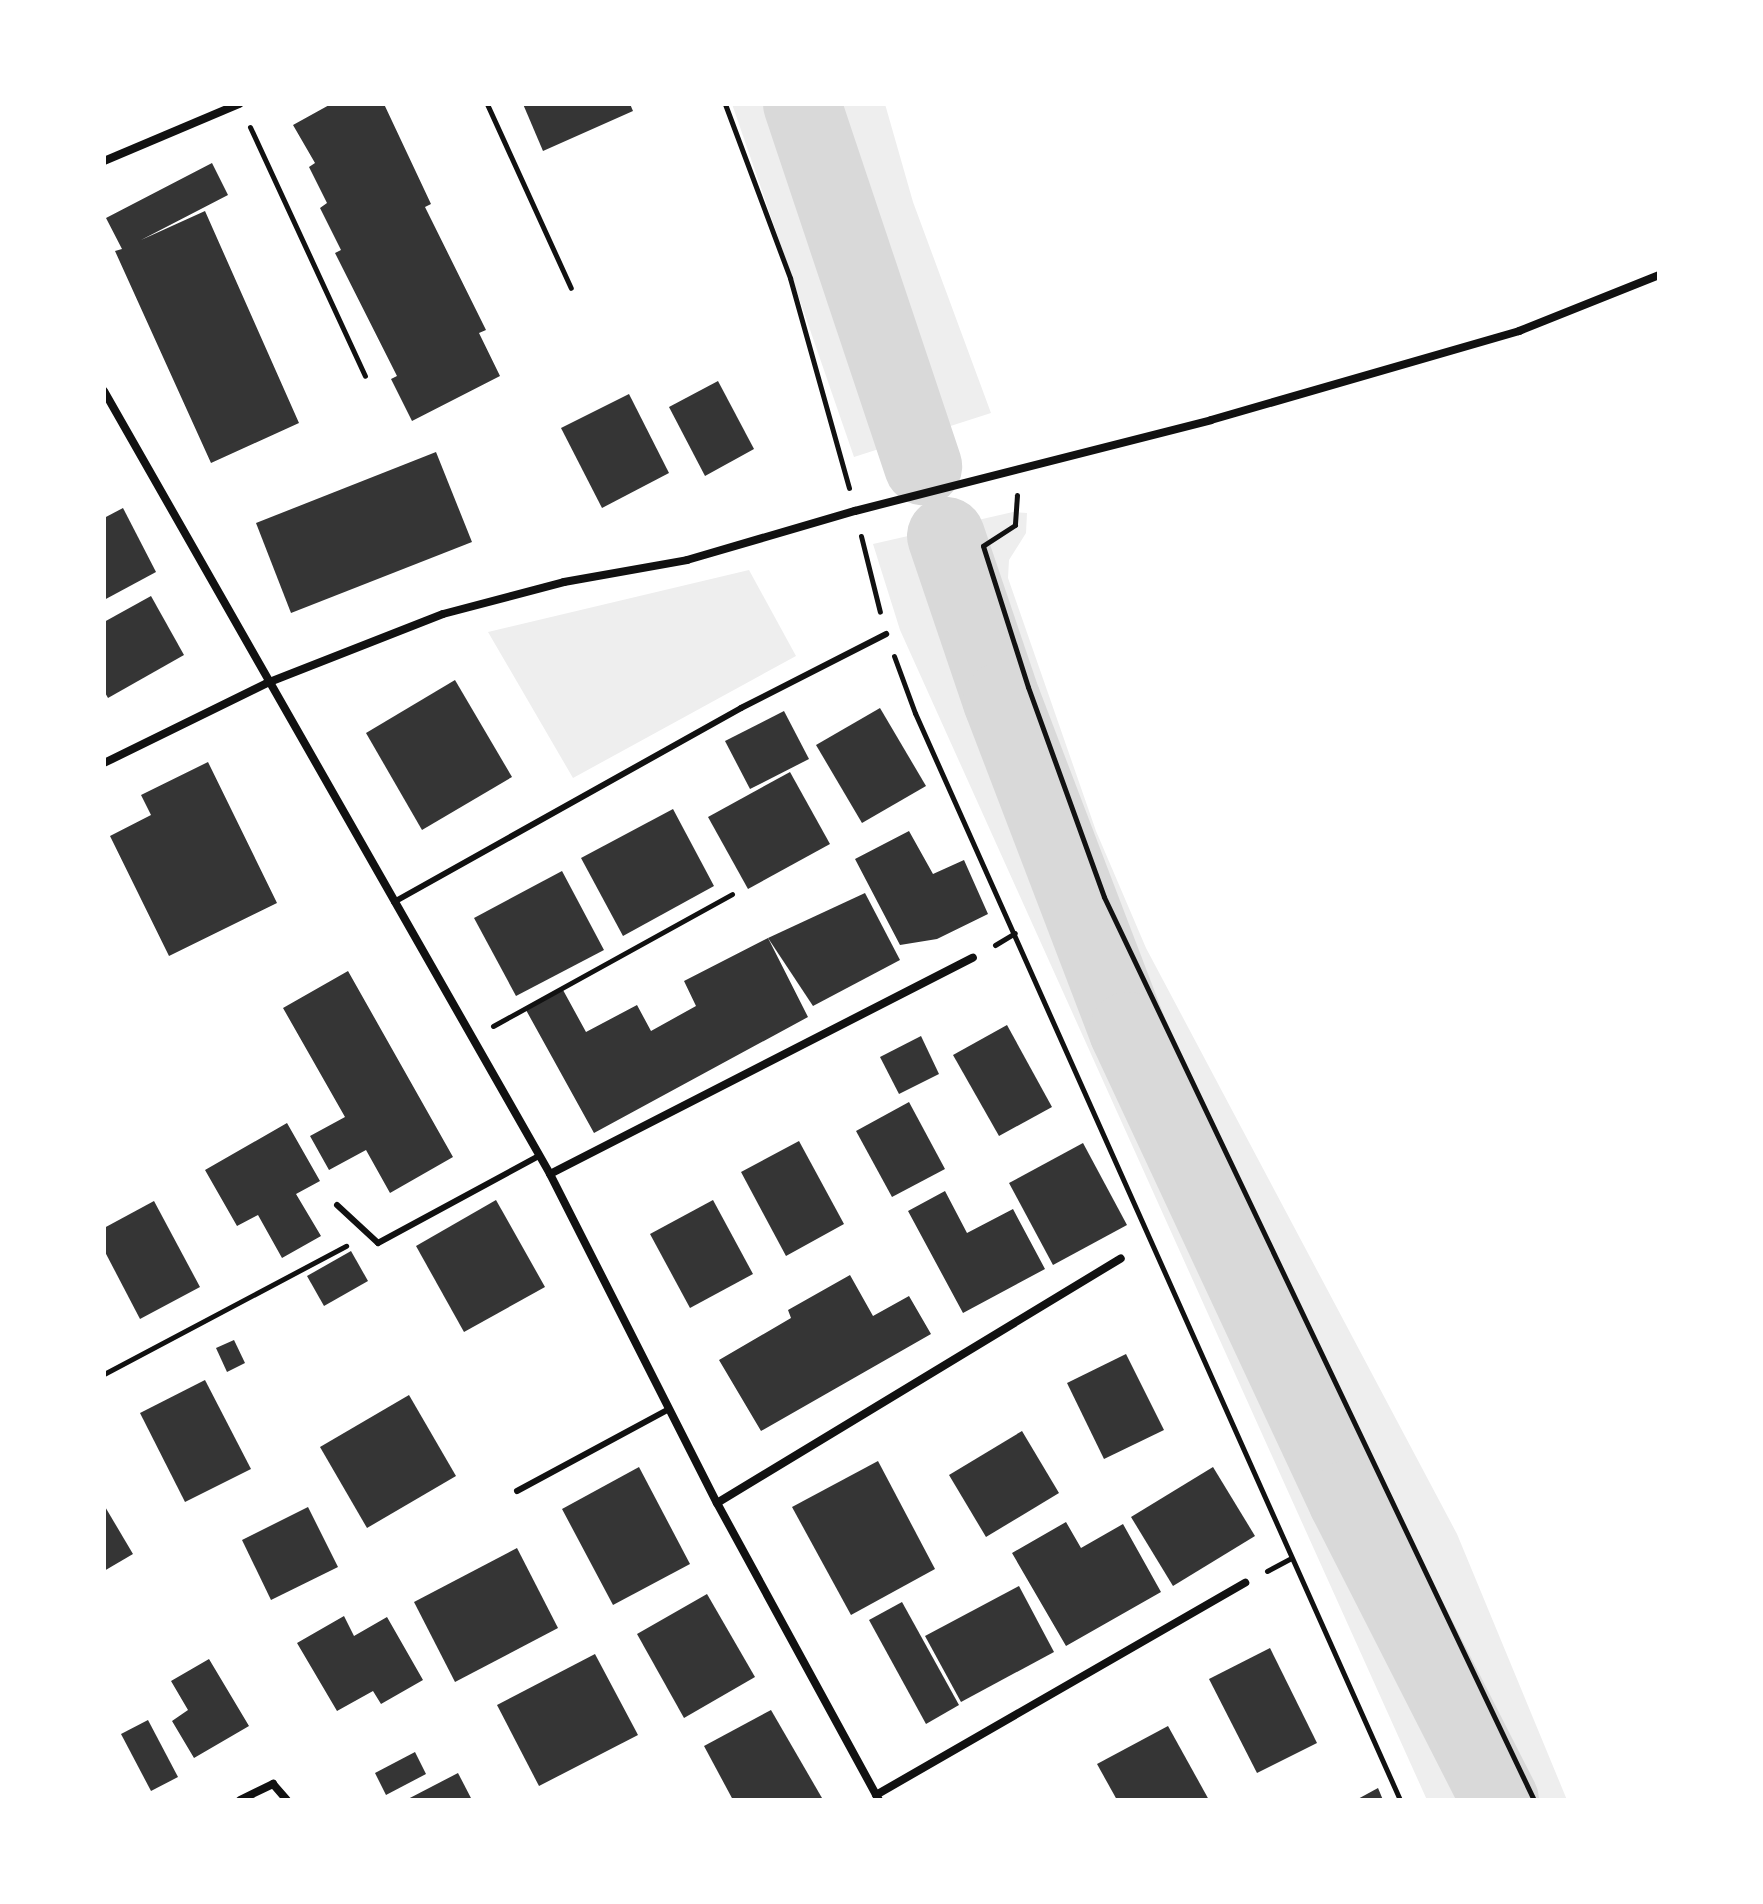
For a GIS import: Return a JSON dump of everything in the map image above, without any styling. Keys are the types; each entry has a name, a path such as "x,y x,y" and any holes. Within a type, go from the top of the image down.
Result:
{"street":[{"path":"104,161 239,104"},
{"path":"104,763 267,683 443,614 564,582 687,560 859,510 1211,420 1519,331 1659,275"},
{"path":"104,391 267,683 550,1174 717,1503 878,1799 1245,1583"},
{"path":"550,1174 973,958"},
{"path":"717,1503 1121,1258"},
{"path":"240,1800 273,1784 287,1800"}],"lane":[{"path":"394,902 741,708 886,634"},
{"path":"337,1205 378,1243 539,1156"},
{"path":"517,1491 669,1409"}],"path":[{"path":"487,104 571,288"},
{"path":"725,104 790,278 859,510 886,634 915,713 1400,1800"},
{"path":"246,118 365,376"},
{"path":"1014,470 1018,512 1015,525 983,546 1028,687 1104,897 1534,1800"},
{"path":"472,1038 732,894"},
{"path":"104,1374 368,1234"}],"shaded area":[{"path":"732,104 885,104 913,202 991,413 854,457"},
{"path":"1013,512 1027,513 1026,533 1009,560 1008,578 1096,831 1146,948 1457,1534 1567,1800 1427,1800 900,630 873,544"},
{"path":"749,570 796,656 573,778 488,632"}],"building":[{"path":"331,104 384,104 431,204 425,207 486,330 479,333 500,376 412,421 391,379 397,376 335,253 341,250 320,208 327,203 309,167 315,163 293,125"},
{"path":"523,104 630,104 633,111 543,151"},
{"path":"212,163 228,195 141,240 205,211 299,423 211,463 115,251 122,249 106,218"},
{"path":"718,381 754,449 705,476 669,407"},
{"path":"629,394 669,473 602,508 561,428"},
{"path":"436,452 472,542 291,613 256,523"},
{"path":"123,508 156,572 104,600 104,518"},
{"path":"151,596 184,655 108,698 104,691 104,622"},
{"path":"455,680 512,777 422,830 366,733"},
{"path":"880,708 926,786 862,823 816,745"},
{"path":"784,711 809,759 750,789 725,741"},
{"path":"208,762 277,903 169,956 110,836 151,815 141,795"},
{"path":"790,772 830,844 748,889 708,817"},
{"path":"673,809 714,886 623,936 581,858"},
{"path":"909,831 933,874 964,860 988,914 937,939 900,945 855,859"},
{"path":"562,871 604,950 516,996 474,918"},
{"path":"865,893 900,960 813,1006 768,938"},
{"path":"768,938 808,1017 594,1133 526,1010 563,990 586,1032 637,1005 651,1031 696,1006 684,981"},
{"path":"348,971 453,1157 390,1193 366,1150 329,1170 310,1136 345,1117 283,1008"},
{"path":"1007,1025 1052,1107 999,1136 953,1055"},
{"path":"921,1036 939,1074 899,1094 880,1057"},
{"path":"909,1102 945,1169 892,1197 856,1131"},
{"path":"287,1123 320,1181 296,1194 321,1236 282,1258 258,1215 237,1226 205,1170"},
{"path":"799,1141 844,1224 786,1256 741,1172"},
{"path":"1083,1143 1127,1225 1053,1265 1009,1183"},
{"path":"945,1191 967,1233 1013,1209 1045,1269 963,1313 908,1211"},
{"path":"496,1200 545,1287 464,1332 416,1246"},
{"path":"713,1200 753,1274 690,1308 650,1234"},
{"path":"154,1201 200,1287 140,1319 104,1250 104,1228"},
{"path":"351,1251 368,1281 324,1306 307,1276"},
{"path":"850,1275 873,1316 909,1296 931,1334 761,1431 719,1360 791,1318 788,1310"},
{"path":"234,1340 245,1363 227,1372 216,1348"},
{"path":"1126,1354 1164,1430 1104,1459 1067,1383"},
{"path":"205,1380 251,1469 185,1502 140,1413"},
{"path":"409,1395 456,1476 367,1528 320,1447"},
{"path":"1022,1431 1059,1493 986,1537 949,1475"},
{"path":"878,1461 935,1569 851,1615 792,1507"},
{"path":"639,1467 690,1564 613,1605 562,1509"},
{"path":"1213,1467 1255,1536 1173,1586 1131,1517"},
{"path":"104,1505 133,1554 104,1571"},
{"path":"308,1507 338,1567 271,1600 242,1540"},
{"path":"1066,1522 1081,1548 1123,1524 1161,1592 1066,1646 1012,1553"},
{"path":"517,1548 558,1628 455,1682 414,1602"},
{"path":"1019,1586 1054,1652 961,1702 925,1636"},
{"path":"707,1594 755,1677 684,1718 637,1634"},
{"path":"902,1602 959,1705 926,1724 869,1620"},
{"path":"344,1616 354,1636 387,1617 423,1680 381,1704 373,1691 337,1711 297,1643"},
{"path":"1270,1648 1317,1743 1257,1773 1209,1679"},
{"path":"595,1654 638,1735 539,1786 497,1705"},
{"path":"209,1659 249,1726 194,1758 172,1721 188,1710 171,1681"},
{"path":"771,1710 822,1798 733,1800 704,1746"},
{"path":"148,1720 178,1777 151,1791 121,1734"},
{"path":"1168,1726 1209,1800 1117,1800 1097,1764"},
{"path":"415,1752 426,1774 386,1795 375,1773"},
{"path":"458,1773 472,1800 406,1800"},
{"path":"1378,1788 1383,1800 1356,1800"}],"waterway":[{"path":"802,104 923,466"},
{"path":"946,536 1002,701 1128,1031 1347,1500 1500,1800"}]}
